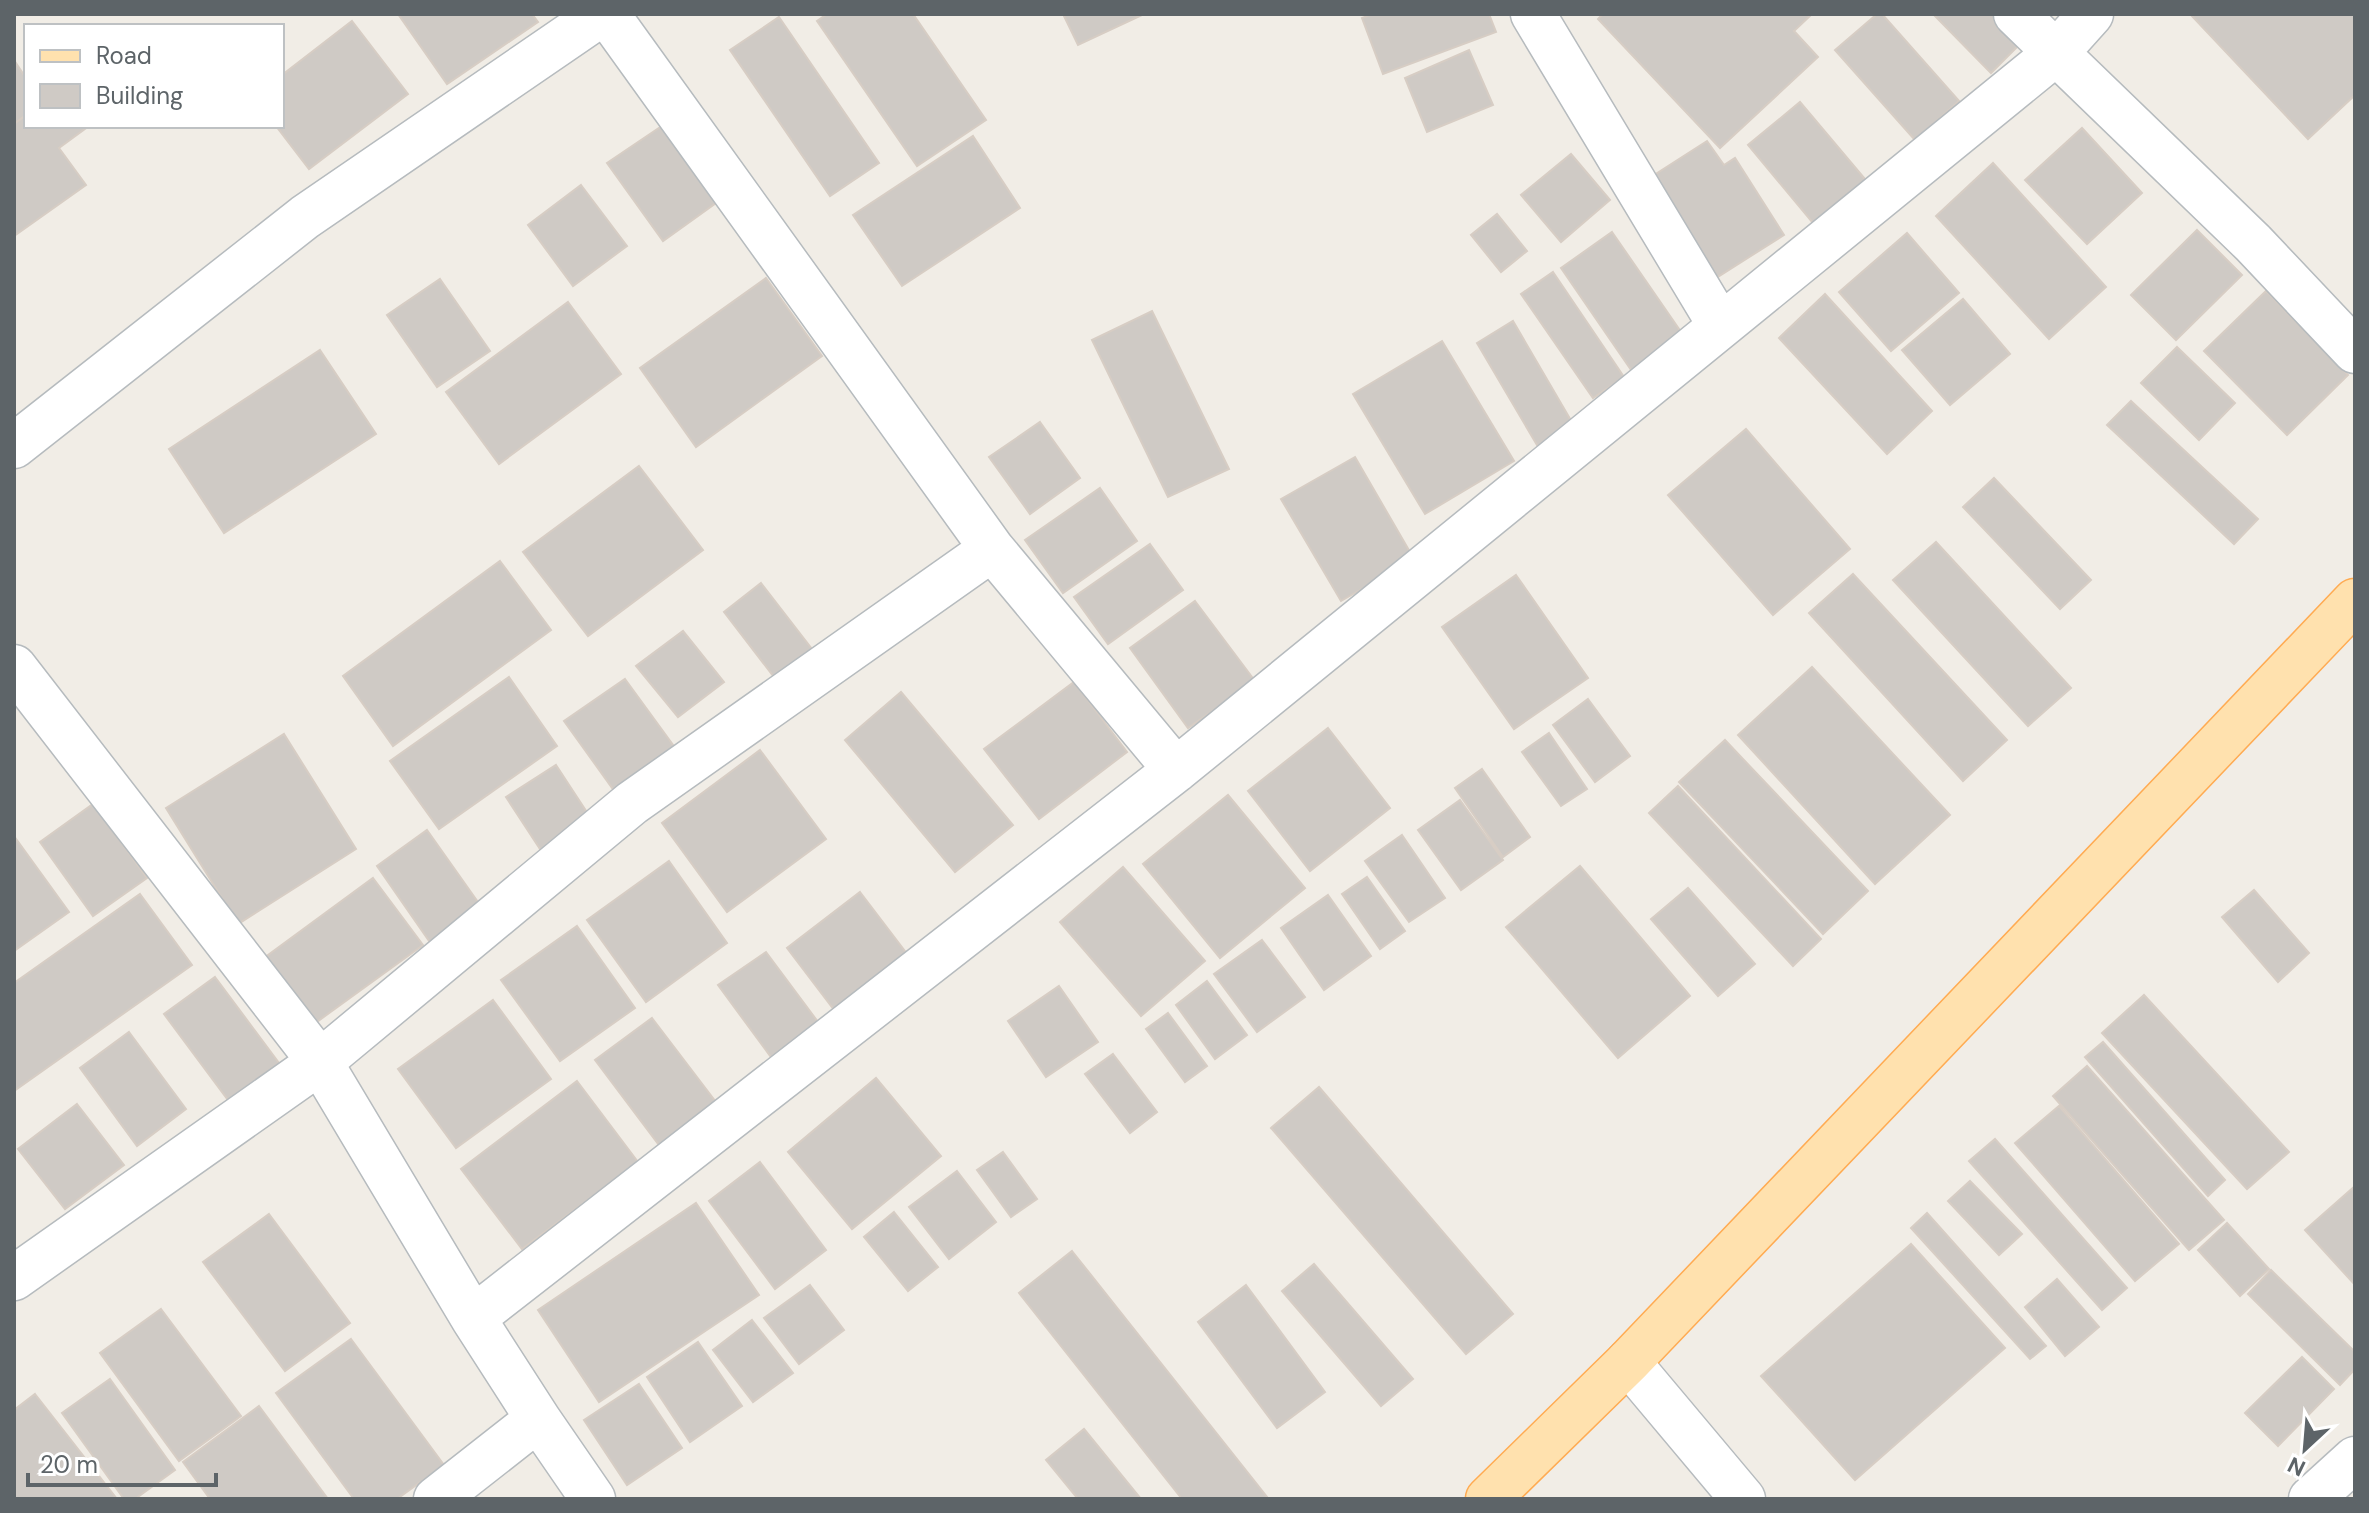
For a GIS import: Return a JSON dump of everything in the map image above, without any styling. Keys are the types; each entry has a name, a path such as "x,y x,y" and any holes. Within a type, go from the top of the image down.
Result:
{"main road":[{"path":"1488,1499 1628,1362 2355,601"}],"street":[{"path":"14,446 305,217 601,14"},
{"path":"607,14 992,549 1176,770"},
{"path":"1533,14 1720,325"},
{"path":"2016,14 2253,243 2355,351"},
{"path":"473,1318 1176,770 2056,53 2091,14"},
{"path":"14,1278 320,1062 632,803 992,549"},
{"path":"14,667 320,1062 473,1318 593,1499"},
{"path":"1628,1362 1743,1499"},
{"path":"436,1499 538,1419"}],"building":[{"path":"398,14 532,14 538,22 447,84"},
{"path":"827,14 913,14 986,120 917,166 817,21"},
{"path":"1063,14 1144,14 1078,45"},
{"path":"1372,14 1489,14 1496,32 1383,74 1362,18"},
{"path":"1603,14 1812,14 1794,31 1818,57 1720,148 1598,19"},
{"path":"1877,14 1882,14 1959,101 1915,140 1835,50"},
{"path":"1933,14 1992,14 2021,43 1991,73"},
{"path":"2190,14 2355,14 2355,95 2308,139"},
{"path":"779,17 879,163 830,196 730,50"},
{"path":"352,21 408,94 309,169 278,128 284,128 284,73"},
{"path":"1469,50 1493,105 1427,132 1405,78"},
{"path":"14,60 24,75 24,116 14,124"},
{"path":"1800,102 1875,191 1823,235 1748,145"},
{"path":"24,116 24,128 86,128 59,148 86,185 14,236 14,124"},
{"path":"675,117 730,193 663,241 607,163"},
{"path":"2082,128 2142,193 2087,244 2025,180"},
{"path":"973,136 1020,208 902,286 853,215"},
{"path":"1707,141 1724,165 1735,158 1784,235 1716,278 1651,177"},
{"path":"1571,154 1610,200 1561,242 1521,195"},
{"path":"1993,163 2106,287 2049,339 1936,216"},
{"path":"581,185 627,246 573,286 528,225"},
{"path":"1497,214 1527,251 1501,272 1471,235"},
{"path":"2197,230 2242,275 2176,340 2131,295"},
{"path":"1612,232 1688,342 1636,377 1561,268"},
{"path":"1907,233 1959,293 1891,351 1839,292"},
{"path":"1553,272 1624,377 1593,398 1521,294"},
{"path":"766,278 822,356 696,447 640,368"},
{"path":"440,279 490,351 437,387 387,315"},
{"path":"2266,291 2348,375 2287,435 2204,351"},
{"path":"1825,294 1932,411 1887,454 1779,338"},
{"path":"1963,299 2010,354 1950,405 1902,350"},
{"path":"568,302 621,374 499,464 446,392"},
{"path":"1152,311 1229,469 1168,497 1092,340"},
{"path":"1513,321 1580,436 1544,457 1477,343"},
{"path":"1442,341 1514,461 1425,514 1353,394"},
{"path":"2177,347 2235,403 2199,440 2141,383"},
{"path":"320,350 376,434 224,533 169,449"},
{"path":"2131,401 2258,519 2234,544 2107,425"},
{"path":"1040,422 1080,478 1030,514 989,457"},
{"path":"1746,429 1850,549 1773,615 1668,495"},
{"path":"1355,457 1414,559 1341,601 1281,499"},
{"path":"639,466 703,550 588,636 523,552"},
{"path":"1994,478 2091,580 2060,609 1963,507"},
{"path":"1100,488 1137,541 1063,593 1025,540"},
{"path":"1936,542 2071,688 2028,726 1893,580"},
{"path":"1150,544 1183,590 1108,644 1074,597"},
{"path":"500,561 551,630 393,746 343,676"},
{"path":"1853,574 2007,740 1963,781 1809,613"},
{"path":"1516,575 1588,678 1514,729 1442,627"},
{"path":"761,583 812,649 774,677 724,612"},
{"path":"1195,601 1255,681 1188,728 1130,648"},
{"path":"683,631 724,682 678,717 636,666"},
{"path":"1812,667 1950,815 1875,884 1738,735"},
{"path":"509,677 557,746 439,829 390,761"},
{"path":"625,679 676,749 615,792 564,721"},
{"path":"1074,682 1127,752 1039,819 984,749"},
{"path":"901,692 1013,825 955,872 845,740"},
{"path":"1588,699 1630,756 1595,782 1553,725"},
{"path":"1328,728 1390,808 1310,871 1248,791"},
{"path":"1549,733 1587,789 1561,806 1522,752"},
{"path":"284,734 356,849 238,924 166,808"},
{"path":"1725,740 1868,891 1823,934 1679,782"},
{"path":"760,750 826,839 727,912 662,823"},
{"path":"556,765 592,820 542,852 506,797"},
{"path":"1482,769 1530,837 1503,857 1455,788"},
{"path":"1678,786 1821,939 1793,966 1649,813"},
{"path":"1228,795 1305,888 1220,958 1143,864"},
{"path":"1460,800 1503,860 1461,890 1418,830"},
{"path":"93,804 147,878 93,916 40,842"},
{"path":"427,830 485,912 434,948 377,866"},
{"path":"1402,835 1445,898 1409,922 1365,861"},
{"path":"14,836 69,912 14,951"},
{"path":"669,861 727,943 646,1002 587,920"},
{"path":"1580,866 1690,996 1618,1058 1506,927"},
{"path":"1123,867 1205,961 1141,1016 1060,922"},
{"path":"1367,877 1405,931 1380,949 1342,894"},
{"path":"373,878 423,945 314,1024 264,958"},
{"path":"1688,888 1755,964 1718,996 1651,919"},
{"path":"2254,890 2309,953 2278,982 2222,917"},
{"path":"860,892 911,959 838,1015 787,948"},
{"path":"140,894 192,965 14,1091 14,983"},
{"path":"1328,895 1371,956 1324,990 1281,928"},
{"path":"577,926 635,1008 560,1061 501,980"},
{"path":"1262,940 1305,997 1257,1032 1214,974"},
{"path":"766,952 824,1030 776,1064 718,985"},
{"path":"215,977 279,1063 228,1100 164,1014"},
{"path":"1207,981 1247,1035 1215,1059 1176,1005"},
{"path":"1059,986 1098,1042 1046,1077 1008,1021"},
{"path":"2144,995 2289,1152 2247,1189 2102,1033"},
{"path":"493,1000 551,1079 456,1148 398,1069"},
{"path":"1168,1013 1207,1066 1185,1082 1146,1029"},
{"path":"652,1018 719,1106 662,1149 595,1060"},
{"path":"129,1032 186,1109 137,1146 80,1068"},
{"path":"2103,1042 2225,1180 2208,1196 2085,1057"},
{"path":"1113,1054 1157,1112 1130,1133 1085,1074"},
{"path":"2087,1066 2224,1220 2189,1250 2053,1096"},
{"path":"876,1078 941,1156 852,1229 788,1152"},
{"path":"577,1081 638,1162 522,1249 461,1169"},
{"path":"1319,1087 1513,1314 1466,1354 1271,1128"},
{"path":"77,1104 124,1165 65,1209 18,1149"},
{"path":"2059,1106 2179,1244 2135,1281 2015,1143"},
{"path":"1995,1139 2127,1288 2102,1310 1969,1161"},
{"path":"1003,1152 1037,1199 1011,1217 977,1170"},
{"path":"760,1162 826,1250 775,1289 709,1201"},
{"path":"957,1171 996,1222 949,1259 909,1207"},
{"path":"1970,1181 2022,1234 1999,1255 1948,1201"},
{"path":"2355,1186 2355,1285 2305,1230"},
{"path":"696,1203 759,1295 599,1402 538,1310"},
{"path":"894,1212 938,1267 908,1291 864,1237"},
{"path":"1927,1213 2046,1346 2030,1359 1911,1228"},
{"path":"269,1214 350,1323 285,1371 203,1262"},
{"path":"2227,1223 2269,1269 2240,1296 2198,1250"},
{"path":"1911,1244 2005,1348 1855,1480 1761,1376"},
{"path":"1072,1251 1267,1497 1265,1499 1182,1499 1019,1293"},
{"path":"1314,1264 1413,1379 1381,1406 1282,1291"},
{"path":"2271,1270 2355,1352 2355,1369 2340,1385 2248,1294"},
{"path":"2057,1279 2099,1327 2065,1356 2025,1307"},
{"path":"810,1285 844,1330 799,1364 764,1318"},
{"path":"1246,1285 1325,1392 1277,1428 1198,1322"},
{"path":"161,1309 241,1416 179,1461 100,1353"},
{"path":"752,1320 793,1373 753,1402 713,1350"},
{"path":"351,1339 444,1465 397,1499 354,1499 276,1393"},
{"path":"698,1342 742,1406 690,1442 647,1377"},
{"path":"2302,1357 2334,1389 2278,1446 2245,1413"},
{"path":"110,1379 175,1470 135,1499 124,1499 62,1413"},
{"path":"639,1384 682,1448 627,1485 584,1420"},
{"path":"35,1394 117,1499 14,1499 14,1410"},
{"path":"259,1406 328,1499 210,1499 183,1462"},
{"path":"1084,1429 1141,1499 1078,1499 1046,1460"}]}
